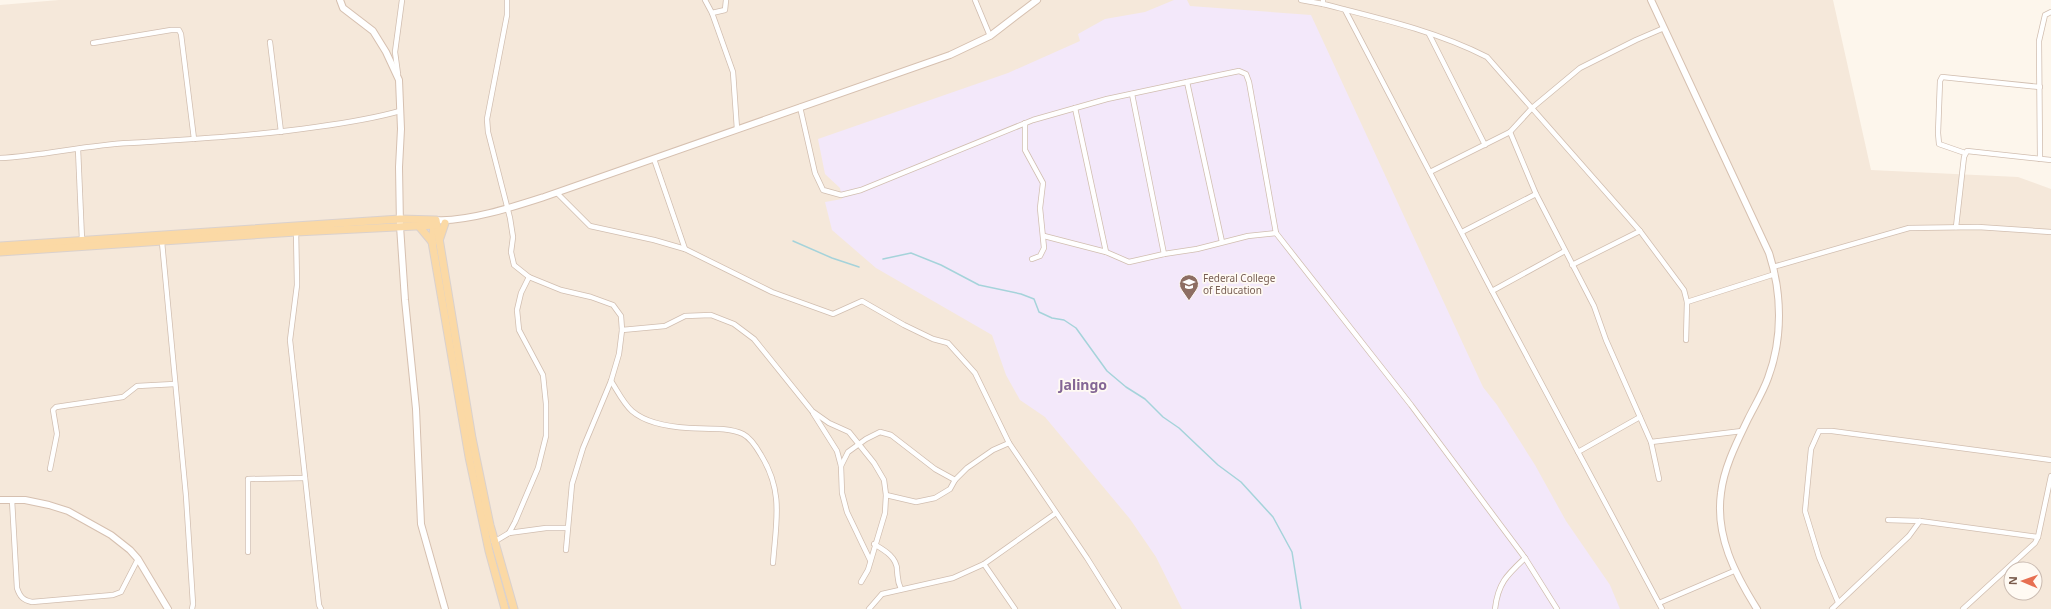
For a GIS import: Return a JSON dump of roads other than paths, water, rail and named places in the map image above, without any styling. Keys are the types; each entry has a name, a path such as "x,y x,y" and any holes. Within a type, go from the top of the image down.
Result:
{"main road":[{"path":"340,0 343,8 372,31 382,44 399,80 400,223 405,300 416,409 421,524 445,609"},
{"path":"0,252 296,229 446,222 508,208 556,193 950,55 990,36 1037,0"},
{"path":"1651,0 1769,253 1775,274 1779,320 1775,355 1768,379 1742,431 1725,474 1720,499 1722,531 1734,571 1757,609"},
{"path":"400,223 418,225 435,222"},
{"path":"435,222 436,242 469,457 489,551 505,609"},
{"path":"436,242 446,222"},
{"path":"418,225 436,242 472,438 494,542 514,609"},
{"path":"0,246 82,240 163,239"},
{"path":"0,500 39,503 68,511 111,535 130,550 138,559 168,609"}],"street":[{"path":"399,80 395,52 402,0"},
{"path":"507,0 507,15 487,119 488,132 508,208 512,237 511,252 514,265 529,277 561,290 592,297 613,305 621,316 622,330 619,354 611,381 583,448 572,484 566,550"},
{"path":"705,0 712,13 733,72 737,129"},
{"path":"712,13 725,10 726,0"},
{"path":"975,0 990,36"},
{"path":"1301,0 1323,2 1345,10 1429,34 1468,47 1487,57 1640,231 1684,290 1687,302 1686,340"},
{"path":"1345,10 1492,291 1662,609"},
{"path":"2040,159 2039,40 2045,15 2051,12"},
{"path":"1430,172 1510,132 1532,108 1580,68 1636,40 1664,28"},
{"path":"93,43 179,30 181,34 194,139"},
{"path":"1429,34 1485,144"},
{"path":"270,42 281,132"},
{"path":"800,107 815,173 823,190 841,195 861,190 1025,123 1075,108 1239,71 1246,74 1249,82 1260,138 1276,233 1411,405 1525,558 1557,609"},
{"path":"2040,87 1942,77 1940,81 1939,144 1965,153 1970,150 2051,160"},
{"path":"1187,82 1222,242"},
{"path":"1132,94 1164,254"},
{"path":"1075,108 1106,252"},
{"path":"0,158 32,156 128,143 281,132 379,117 400,111"},
{"path":"1025,123 1025,150 1043,183 1040,208 1044,248 1040,256 1032,259"},
{"path":"1510,132 1536,194 1594,306 1606,340 1651,442 1659,479"},
{"path":"78,149 82,240"},
{"path":"1956,226 1965,153"},
{"path":"654,159 685,249"},
{"path":"556,193 590,226 654,240 685,249 772,292 833,314 862,301 904,325 933,339 948,343 975,373 1009,443 1119,609"},
{"path":"1462,232 1536,194"},
{"path":"1773,267 1895,231 1915,228 1956,226 2051,232"},
{"path":"296,229 297,285 290,340 319,605 321,609"},
{"path":"1572,265 1640,231"},
{"path":"1044,236 1106,252 1129,262 1164,254 1197,250 1222,242 1276,233"},
{"path":"163,239 190,550 192,609"},
{"path":"1492,291 1565,252"},
{"path":"1687,302 1775,274"},
{"path":"509,533 532,484 546,436 546,404 543,375 519,330 517,316 521,293 529,277"},
{"path":"622,330 665,326 684,316 711,315 734,324 754,339 812,411 837,451 841,466 842,493 847,512 870,560"},
{"path":"611,381 631,411 652,421 677,427 744,434 756,446 771,471 776,488 777,512 773,563"},
{"path":"50,469 57,434 53,410 56,407 124,397 137,386 175,384"},
{"path":"812,411 829,423 849,432 884,480 886,495 885,513 874,544 868,570 861,582"},
{"path":"1578,452 1640,417"},
{"path":"1651,442 1742,431"},
{"path":"841,466 848,452 858,444 880,432 891,435 935,469 955,480"},
{"path":"1838,602 1817,551 1805,511 1811,449 1814,437 1819,432 1832,432 2051,460"},
{"path":"886,495 916,502 936,498 950,490 955,480 980,458 1009,443"},
{"path":"1964,609 2030,549 2038,537 2051,476"},
{"path":"248,552 248,479 305,478"},
{"path":"12,500 17,588 20,596 25,600 32,602 113,595 121,592 138,559"},
{"path":"869,609 882,594 953,578 984,564 1056,513"},
{"path":"1888,520 1920,520 2038,537"},
{"path":"1832,609 1909,536 1920,520"},
{"path":"494,542 509,533 546,528 567,528"},
{"path":"874,544 894,560 897,569 896,579 901,589"},
{"path":"1495,609 1499,589 1505,578 1525,558"},
{"path":"984,564 1015,609"},
{"path":"1659,603 1734,571"}],"waterway":[{"path":"793,241 832,258 859,267"},
{"path":"883,259 911,253 941,265 979,285 1021,294 1034,299 1039,312 1052,318 1064,320 1076,328 1107,371 1126,387 1145,399 1163,417 1179,428 1218,465 1241,482 1273,517 1292,552 1301,609"}],"place":[{"name":"Federal College of Education","path":"1189,301"}],"district":[{"name":"Jalingo","path":"1083,385"}]}
